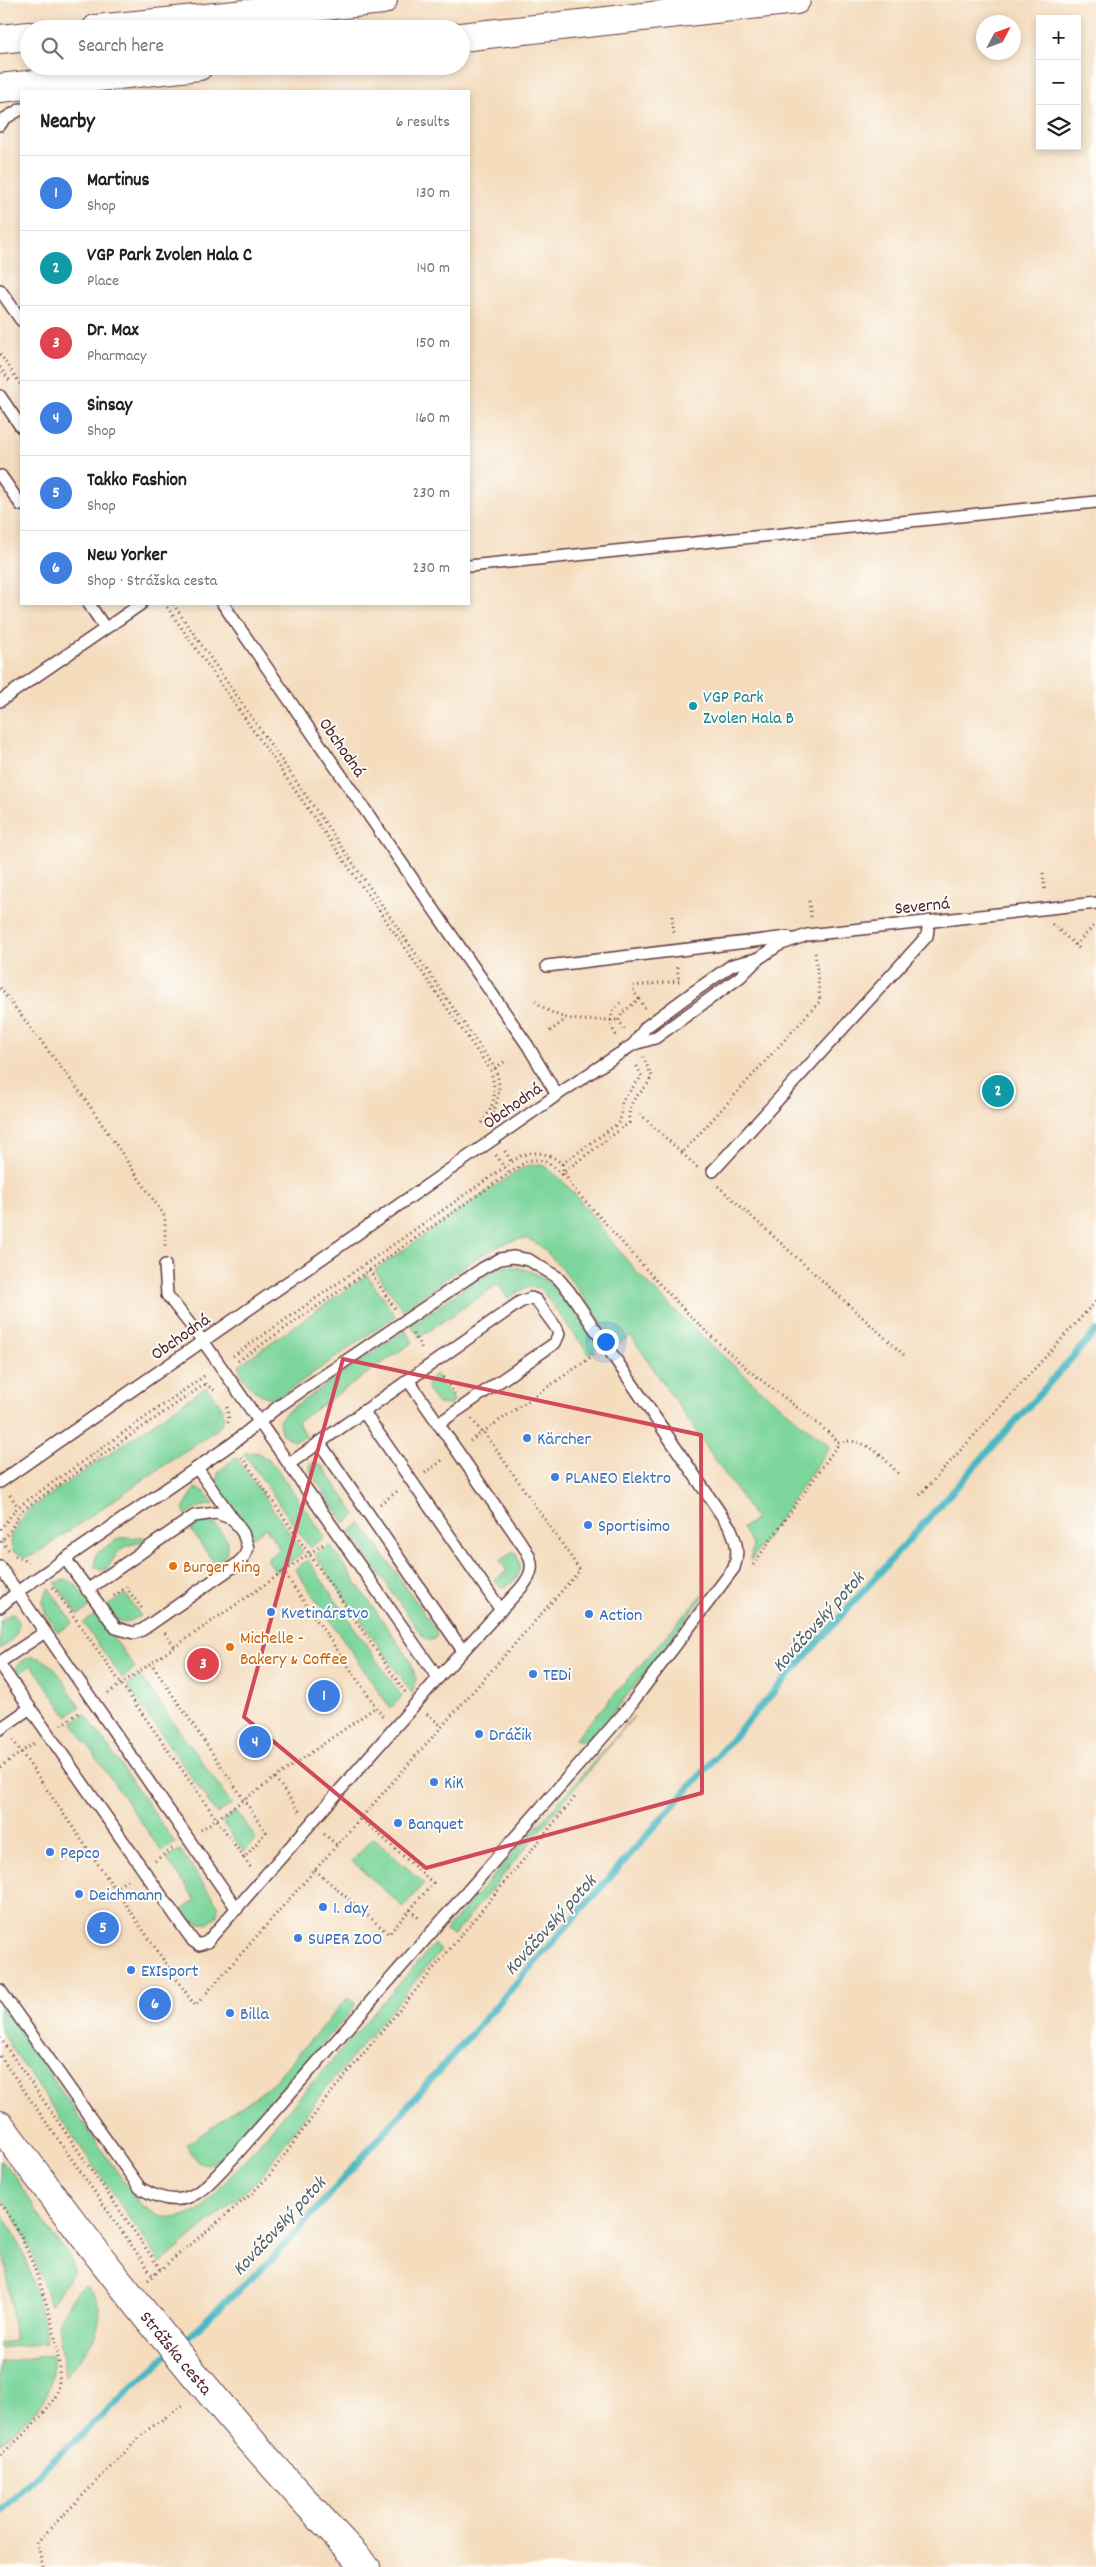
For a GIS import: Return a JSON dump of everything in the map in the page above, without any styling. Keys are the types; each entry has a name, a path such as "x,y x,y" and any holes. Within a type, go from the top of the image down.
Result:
{"main road":[{"path":"470,36 796,0"},
{"path":"184,20 369,1"},
{"path":"0,39 20,37"},
{"path":"0,88 63,86 138,75"},
{"name":"Strážska cesta","path":"0,2125 82,2237 144,2312 331,2530 366,2567"}],"lane":[{"path":"0,125 4,119 20,110"},
{"path":"0,290 20,319"},
{"path":"0,396 20,426"},
{"path":"1,476 20,504"},
{"path":"470,566 1096,502"},
{"path":"90,605 105,628"},
{"path":"0,701 140,605"},
{"name":"Obchodná","path":"0,1482 557,1095 528,1046 224,605"},
{"name":"Severná","path":"557,1095 630,1047 655,1038 740,977 758,958 779,945 810,935 1096,903"},
{"path":"709,1174 926,936 929,921"},
{"path":"547,966 810,935"},
{"path":"0,1607 17,1592 66,1560 403,1321 483,1268 500,1259 513,1257 529,1260 557,1277 607,1346 731,1529 738,1545 738,1556 734,1568 625,1712 234,2157 201,2190 189,2198 174,2201 157,2198 140,2188 0,1990"},
{"path":"166,1265 167,1295 203,1341 438,1678"},
{"path":"289,1464 525,1299 536,1300 552,1320 559,1334 555,1343 438,1424"},
{"path":"45,1632 0,1664 192,1941 199,1945 207,1942 438,1678 527,1581 532,1566 530,1558 408,1380"},
{"path":"363,1412 501,1610"},
{"path":"318,1442 463,1652"},
{"path":"66,1560 116,1628 134,1633 142,1630 244,1557 248,1548 248,1542 197,1468"},
{"path":"87,1590 194,1516 216,1513 233,1520"},
{"path":"0,1567 237,1909"},
{"path":"5,1732 30,1708"}],"path":[{"path":"0,354 20,384"},
{"path":"174,605 495,1068 500,1079 500,1090 494,1111 487,1124 512,1161"},
{"path":"167,607 491,1071 496,1092 492,1107 478,1129"},
{"path":"682,1153 820,1001 810,935 809,900"},
{"path":"672,916 680,990"},
{"path":"1049,921 1081,950"},
{"path":"1075,945 1096,924"},
{"path":"649,1012 634,992 633,986 679,981"},
{"path":"0,988 83,1096 165,1217 166,1265"},
{"path":"619,1020 622,1013 639,999"},
{"path":"535,1001 552,1014 566,1019 619,1020"},
{"path":"562,1164 620,1122 622,1102 642,1076 630,1047 612,1029 611,1020 614,1009 621,1002"},
{"path":"550,1031 566,1019"},
{"path":"619,1020 626,1032"},
{"path":"238,1362 527,1161 534,1159 548,1162 561,1174 629,1123 628,1113 632,1099 650,1081 652,1076 642,1056"},
{"path":"491,1071 507,1060"},
{"path":"640,1114 682,1153 709,1174 904,1356"},
{"path":"0,1529 18,1507 512,1161 530,1153 542,1153 551,1156 562,1164 563,1172 629,1252 715,1340 838,1442 857,1440 884,1457 900,1476"},
{"path":"496,1155 508,1173"},
{"path":"369,1270 399,1313"},
{"path":"920,1495 1096,1301"},
{"path":"408,1327 427,1354"},
{"path":"466,1444 607,1346"},
{"path":"439,1371 458,1399"},
{"path":"34,1561 29,1562 18,1558 1,1542 21,1511 210,1382"},
{"path":"205,1384 210,1385 220,1396"},
{"path":"224,1429 229,1420 226,1404"},
{"path":"470,1416 482,1433"},
{"path":"240,1454 407,1696"},
{"path":"420,1476 448,1456"},
{"path":"375,1507 403,1488"},
{"path":"103,1696 327,1541"},
{"path":"283,1571 385,1720 391,1714"},
{"path":"51,1585 215,1820 254,1871"},
{"path":"111,1598 126,1587 145,1614"},
{"path":"163,1631 174,1647"},
{"path":"151,1663 266,1832 244,1858"},
{"path":"197,1832 376,1707"},
{"path":"55,1729 83,1710"},
{"path":"425,1712 442,1726"},
{"path":"5,1732 114,1889 131,1877"},
{"path":"0,1767 38,1741"},
{"path":"275,1778 294,1807 306,1818"},
{"path":"315,1870 389,1934 434,1883 361,1818"},
{"path":"321,1831 337,1846"},
{"path":"150,1865 177,1846"},
{"path":"0,2038 161,2270"},
{"path":"0,2056 153,2276"},
{"path":"0,2204 18,2231 32,2265 51,2320 60,2366 57,2392 38,2420 0,2456"},
{"path":"43,2567 37,2542 146,2431 206,2386"}],"highlighted area":[{"path":"343,1359 701,1435 702,1793 426,1868 244,1717"}],"green space":[{"path":"540,1164 552,1172 577,1197 636,1271 682,1318 754,1384 830,1446 750,1561 753,1546 742,1528 756,1519 631,1336 617,1345 589,1304 540,1246 530,1240 518,1239 502,1244 465,1265 403,1310 375,1270 518,1170 530,1165"},
{"path":"506,1266 523,1269 550,1283 572,1307 600,1347 589,1354 540,1288 527,1287 508,1298 498,1284 420,1337 411,1325 478,1279"},
{"path":"367,1275 395,1316 276,1399 257,1392 247,1383 240,1372 239,1365"},
{"path":"405,1330 413,1342 297,1422 307,1437 293,1441 281,1433 279,1421 285,1413"},
{"path":"435,1374 454,1401 449,1405 438,1404 428,1391 427,1381"},
{"path":"206,1387 222,1407 224,1418 217,1429 34,1555 25,1557 13,1551 10,1537 25,1512"},
{"path":"256,1452 274,1465 325,1537 310,1548 244,1453"},
{"path":"236,1457 303,1552 276,1572 267,1559 280,1549 266,1528 253,1537 216,1482 219,1471"},
{"path":"314,1462 323,1467 356,1515 345,1523 310,1472 310,1465"},
{"path":"195,1488 205,1492 214,1504 199,1507 186,1515 183,1510"},
{"path":"199,1521 214,1523 228,1541 226,1555 215,1564 188,1526"},
{"path":"361,1523 435,1629 437,1636 433,1640 427,1640 423,1637 350,1531"},
{"path":"144,1537 147,1542 126,1546 118,1552 107,1569 100,1570 95,1567 96,1554 119,1538"},
{"path":"330,1545 411,1662 416,1680 412,1693 315,1555"},
{"path":"514,1551 519,1562 518,1574 512,1582 501,1587 494,1581 507,1571 500,1561"},
{"path":"308,1560 402,1697 390,1708 295,1569"},
{"path":"66,1579 77,1586 91,1607 78,1615 55,1583"},
{"path":"49,1588 73,1623 58,1632 46,1615 42,1602"},
{"path":"125,1594 141,1616 125,1623 115,1619 106,1607"},
{"path":"702,1595 704,1596 594,1738 587,1743 575,1739"},
{"path":"13,1612 17,1618 18,1628 13,1638 0,1649 0,1621"},
{"path":"97,1614 135,1668 122,1678 83,1623"},
{"path":"31,1657 47,1662 60,1675 80,1707 67,1716 32,1665 17,1675 16,1667 22,1661"},
{"path":"140,1676 232,1804 217,1814 127,1685"},
{"path":"85,1714 175,1843 162,1852 72,1723"},
{"path":"634,1716 453,1936 446,1930"},
{"path":"236,1811 256,1838 244,1852 222,1821"},
{"path":"373,1838 424,1883 403,1907 352,1861"},
{"path":"180,1850 218,1905 217,1917 212,1920 198,1923 189,1918 182,1910 196,1900 167,1859"},
{"path":"434,1944 441,1950 319,2097 257,2181 161,2263 0,2031 0,2003 138,2202 162,2216 180,2217 197,2211 205,2205"},
{"path":"348,1997 355,2003 354,2008 224,2156 207,2165 199,2163 186,2145 269,2087"},
{"path":"0,2160 14,2174 44,2223 72,2260 73,2272 51,2305 29,2245 12,2213 0,2198"},
{"path":"0,2212 10,2226 25,2258 36,2292 47,2343 0,2348 0,2343 15,2341 5,2256 0,2256"},
{"path":"84,2286 88,2287 95,2296 100,2318 87,2350 65,2376 58,2323 73,2296"},
{"path":"52,2355 51,2383 43,2401 0,2444 0,2362"}],"waterway":[{"name":"Kováčovský potok","path":"178,2346 274,2257 847,1609 1096,1331"},
{"name":"Kováčovský potok","path":"0,2513 22,2489 170,2353"}],"place":[{"name":"VGP Park Zvolen Hala B","path":"693,706"},
{"name":"VGP Park Zvolen Hala C","path":"998,1091"},
{"name":"Kärcher","path":"527,1438"},
{"name":"PLANEO Elektro","path":"555,1477"},
{"name":"Sportisimo","path":"588,1525"},
{"name":"Burger King","path":"173,1566"},
{"name":"Kvetinárstvo","path":"271,1612"},
{"name":"Action","path":"589,1614"},
{"name":"Michelle - Bakery & Coffee","path":"230,1647"},
{"name":"Dr. Max","path":"203,1664"},
{"name":"TEDi","path":"533,1674"},
{"name":"Martinus","path":"324,1696"},
{"name":"Dráčik","path":"479,1734"},
{"name":"Sinsay","path":"255,1742"},
{"name":"KiK","path":"434,1782"},
{"name":"Banquet","path":"398,1823"},
{"name":"Pepco","path":"50,1852"},
{"name":"Deichmann","path":"79,1894"},
{"name":"1. day","path":"323,1907"},
{"name":"Takko Fashion","path":"103,1928"},
{"name":"SUPER ZOO","path":"298,1938"},
{"name":"EXIsport","path":"131,1970"},
{"name":"New Yorker","path":"155,2004"},
{"name":"Billa","path":"230,2013"}]}
